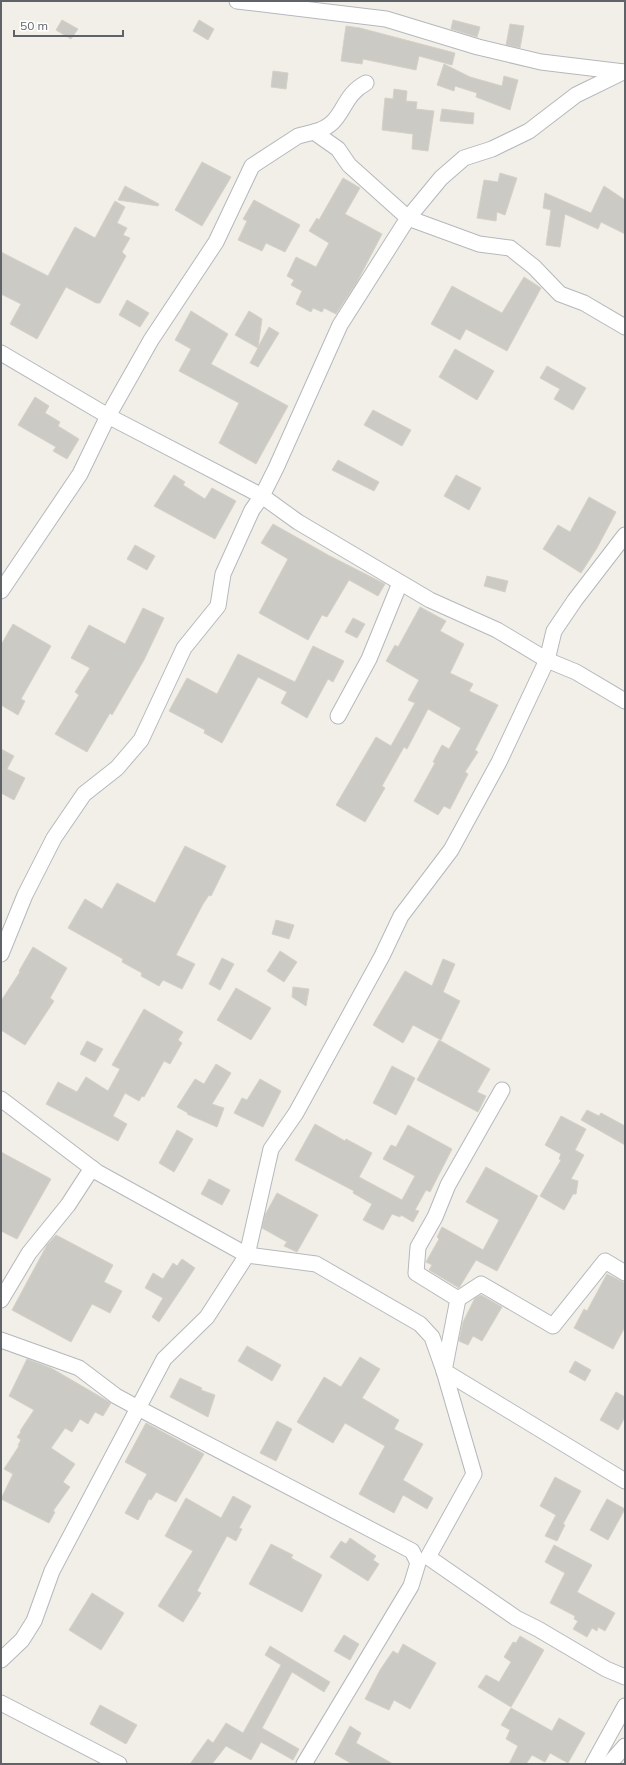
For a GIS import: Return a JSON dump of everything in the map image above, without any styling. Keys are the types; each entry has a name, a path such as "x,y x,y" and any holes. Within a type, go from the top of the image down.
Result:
{"street":[{"path":"237,1 386,19 478,48 541,62 624,72"},
{"path":"1,954 25,895 54,838 84,794 117,768 141,740 184,648 218,606 223,574 252,510 262,496 276,468 340,325 408,218 441,178 464,158 492,149 529,131 576,95 624,72"},
{"path":"1,591 80,474 108,416 151,340 216,242 252,166 298,136 324,130 333,124 356,88 366,83"},
{"path":"314,132 338,149 349,165 408,218 479,244 510,248 534,267 560,294 584,303 625,327"},
{"path":"1,353 108,416 262,496 298,522 430,600 497,630 547,660 576,672 625,701"},
{"path":"1,1660 22,1640 34,1621 52,1571 164,1359 207,1317 247,1255 271,1149 296,1113 382,956 401,916 451,850 499,762 547,660 554,631 575,600 625,535"},
{"path":"338,716 369,658 400,583"},
{"path":"458,1299 416,1273 418,1247 435,1217 448,1185 502,1090"},
{"path":"1,1099 92,1168 247,1255 316,1264 420,1324 432,1337 444,1371 474,1474 428,1557 516,1618 538,1629 606,1669 625,1677"},
{"path":"1,1300 29,1253 68,1205 92,1168"},
{"path":"444,1371 458,1299 482,1284 553,1326 605,1261 625,1273"},
{"path":"1,1340 79,1368 116,1396 412,1551 418,1563 411,1586 304,1764"},
{"path":"444,1371 625,1482"},
{"path":"1,1703 119,1764"},
{"path":"593,1764 625,1706"},
{"path":"609,1764 625,1746"}],"building":[{"path":"62,20 78,29 71,39 56,30"},
{"path":"199,20 214,29 208,40 193,31"},
{"path":"453,20 480,27 477,37 451,29"},
{"path":"510,24 524,26 520,48 506,45"},
{"path":"346,26 360,28 455,53 452,65 419,56 416,70 363,59 362,64 341,61"},
{"path":"444,64 470,77 502,86 504,76 518,80 510,110 476,97 477,93 455,86 454,91 437,85"},
{"path":"273,71 288,73 286,89 271,87"},
{"path":"394,89 407,91 406,101 417,102 416,109 434,111 428,151 412,149 413,134 382,130 385,98 393,99"},
{"path":"442,109 474,113 473,124 440,121"},
{"path":"202,162 231,177 202,226 175,210"},
{"path":"500,173 517,178 505,215 497,212 496,221 477,218 484,180 498,182"},
{"path":"343,178 360,188 345,214 382,234 357,282 336,314 324,308 322,312 313,308 311,312 296,304 302,291 291,285 294,280 287,276 296,257 316,267 329,243 309,231 317,218 319,220"},
{"path":"125,186 159,204 158,206 118,200"},
{"path":"604,186 625,200 625,234 601,222 598,229 565,214 560,247 546,245 551,210 543,208 545,193 591,213"},
{"path":"254,200 300,225 285,252 266,243 262,251 238,240 247,221 243,219"},
{"path":"115,201 125,207 117,223 127,228 123,235 130,238 122,252 126,256 100,303 96,303 66,287 37,339 10,324 21,304 1,294 1,252 48,276 75,227 95,238"},
{"path":"524,277 541,288 507,351 466,329 460,340 431,324 452,286 502,313"},
{"path":"127,300 149,313 140,327 119,315"},
{"path":"191,311 228,334 211,364 288,406 256,464 219,443 239,403 179,371 191,349 175,340"},
{"path":"249,311 262,319 258,347 269,327 279,333 258,367 250,363 258,348 235,335"},
{"path":"455,349 494,371 477,400 439,377"},
{"path":"547,366 586,388 573,410 554,399 560,389 540,378"},
{"path":"35,397 49,406 45,413 60,422 58,426 79,439 67,459 53,451 56,447 18,425"},
{"path":"373,410 411,430 402,446 364,425"},
{"path":"338,460 379,482 374,491 332,470"},
{"path":"174,475 185,482 183,485 205,499 212,488 236,501 215,539 154,506"},
{"path":"456,475 481,488 469,510 444,496"},
{"path":"589,497 616,512 597,548 581,573 543,549 558,525 570,532"},
{"path":"273,524 328,555 385,584 378,596 349,580 327,617 322,615 308,640 259,613 288,559 261,543"},
{"path":"135,545 155,556 147,570 127,559"},
{"path":"487,576 508,581 505,592 484,586"},
{"path":"420,607 446,621 440,631 464,644 450,673 473,684 469,691 498,705 475,750 478,752 465,772 468,774 450,809 444,806 438,815 414,801 435,763 433,762 442,745 449,749 461,728 428,709 407,749 404,747 382,786 385,788 365,822 336,805 376,737 391,746 415,703 408,700 419,680 386,661 395,645 398,647"},
{"path":"143,608 164,618 144,660 112,715 110,713 87,752 55,734 79,695 75,692 90,668 71,658 89,625 125,644"},
{"path":"353,618 365,624 357,638 345,632"},
{"path":"13,624 51,646 21,699 25,701 18,715 1,705 1,645"},
{"path":"313,646 344,661 333,682 328,679 307,718 281,703 287,692 258,677 222,743 204,733 205,730 169,711 187,678 217,694 238,654 295,682"},
{"path":"1,749 14,756 7,769 25,778 14,800 1,793"},
{"path":"185,846 226,866 211,896 209,895 203,904 176,955 195,964 182,989 163,980 159,986 141,976 142,973 122,962 123,959 68,928 85,899 102,909 117,883 155,903"},
{"path":"276,920 294,925 289,939 272,934"},
{"path":"33,947 67,968 50,998 54,1001 25,1045 1,1030 1,1001 20,972 19,971"},
{"path":"280,951 297,962 284,982 267,971"},
{"path":"222,958 234,964 220,990 209,984"},
{"path":"443,959 455,964 443,992 460,1001 441,1040 413,1025 403,1043 373,1025 405,971 432,986"},
{"path":"293,987 309,989 306,1006 292,997"},
{"path":"236,988 271,1008 251,1040 217,1020"},
{"path":"144,1009 183,1032 178,1040 182,1043 170,1064 164,1061 144,1097 142,1096 139,1101 125,1093 113,1116 127,1124 118,1141 46,1104 58,1082 77,1092 86,1077 108,1091 120,1069 112,1065"},
{"path":"439,1040 490,1069 477,1092 486,1096 478,1112 417,1080"},
{"path":"87,1041 103,1049 95,1062 80,1054"},
{"path":"216,1064 231,1073 212,1104 224,1108 217,1127 187,1114 188,1113 177,1107 195,1079 204,1084"},
{"path":"392,1066 415,1078 396,1115 373,1103"},
{"path":"260,1079 281,1091 263,1127 234,1113 242,1098 247,1100"},
{"path":"587,1110 599,1116 601,1113 625,1126 625,1145 581,1120"},
{"path":"561,1116 586,1129 575,1150 584,1155 571,1179 578,1181 576,1194 573,1194 564,1210 540,1196 561,1160 559,1159 561,1154 545,1145"},
{"path":"315,1124 345,1141 346,1139 372,1153 359,1177 402,1200 415,1176 383,1159 391,1145 396,1147 408,1125 452,1149 430,1192 426,1190 415,1210 419,1211 413,1222 401,1215 400,1217 392,1214 383,1230 363,1220 372,1204 353,1193 354,1191 295,1160"},
{"path":"177,1130 193,1139 174,1172 159,1163"},
{"path":"1,1152 51,1179 17,1239 1,1231"},
{"path":"486,1167 538,1196 497,1271 476,1260 459,1288 429,1270 432,1265 426,1262 439,1239 437,1237 442,1227 483,1250 499,1220 466,1202"},
{"path":"209,1179 230,1190 222,1205 201,1194"},
{"path":"277,1193 318,1215 297,1252 284,1246 287,1242 262,1228 265,1215"},
{"path":"56,1235 113,1265 104,1282 122,1291 110,1313 92,1304 71,1342 12,1310 47,1245"},
{"path":"182,1259 195,1268 159,1322 152,1317 163,1298 145,1288 153,1273 163,1279 173,1263 177,1266"},
{"path":"607,1274 625,1283 625,1327 613,1349 574,1328 584,1309 587,1311"},
{"path":"481,1295 502,1307 482,1341 473,1336 468,1345 459,1341 463,1322 475,1298"},
{"path":"247,1346 281,1365 272,1381 238,1361"},
{"path":"360,1357 380,1369 362,1398 399,1420 394,1429 423,1444 403,1480 433,1498 427,1509 403,1495 394,1513 359,1494 385,1446 345,1423 333,1443 297,1422 324,1377 341,1387"},
{"path":"27,1359 51,1368 111,1403 103,1416 95,1412 88,1424 80,1419 72,1432 65,1428 51,1448 75,1464 63,1482 70,1487 53,1511 55,1512 49,1523 1,1499 13,1474 4,1469 19,1446 18,1445 21,1440 17,1437 21,1432 20,1431 34,1410 9,1396"},
{"path":"575,1361 591,1370 585,1381 569,1372"},
{"path":"180,1378 202,1388 201,1390 215,1395 208,1417 170,1397"},
{"path":"616,1392 625,1397 625,1417 618,1430 600,1420"},
{"path":"277,1421 292,1429 276,1461 260,1453"},
{"path":"146,1423 204,1454 176,1502 156,1492 151,1500 149,1499 138,1520 125,1513 147,1474 125,1462"},
{"path":"555,1477 581,1491 563,1524 565,1525 557,1541 545,1536 556,1515 540,1506"},
{"path":"233,1496 251,1506 239,1528 242,1529 236,1541 227,1536 197,1591 201,1593 183,1622 158,1606 193,1551 165,1536 186,1498 221,1518"},
{"path":"607,1499 625,1509 608,1540 590,1530"},
{"path":"350,1538 376,1556 373,1560 379,1564 368,1581 330,1557 341,1541 346,1544"},
{"path":"271,1544 293,1555 291,1558 322,1575 302,1612 249,1584"},
{"path":"554,1545 592,1565 577,1592 615,1613 605,1631 598,1627 597,1631 592,1628 587,1637 573,1629 578,1621 574,1619 575,1616 550,1603 565,1573 545,1562"},
{"path":"92,1593 124,1613 101,1650 69,1630"},
{"path":"344,1635 359,1644 350,1660 334,1651"},
{"path":"520,1636 544,1650 511,1707 478,1687 486,1675 499,1682 511,1662 504,1657 513,1642 516,1643"},
{"path":"403,1644 436,1663 410,1709 394,1700 389,1710 365,1699 380,1670 393,1651 398,1654"},
{"path":"270,1646 330,1682 324,1692 292,1672 262,1728 299,1749 293,1760 261,1742 251,1760 226,1746 212,1764 190,1764 208,1739 213,1743 226,1723 243,1733 281,1665 265,1655"},
{"path":"100,1705 137,1725 126,1744 90,1724"},
{"path":"511,1708 552,1731 559,1718 585,1733 568,1763 550,1753 545,1762 532,1755 526,1764 509,1764 518,1746 506,1739 510,1730 501,1725"},
{"path":"350,1726 361,1733 356,1743 393,1764 352,1764 335,1754"}]}
